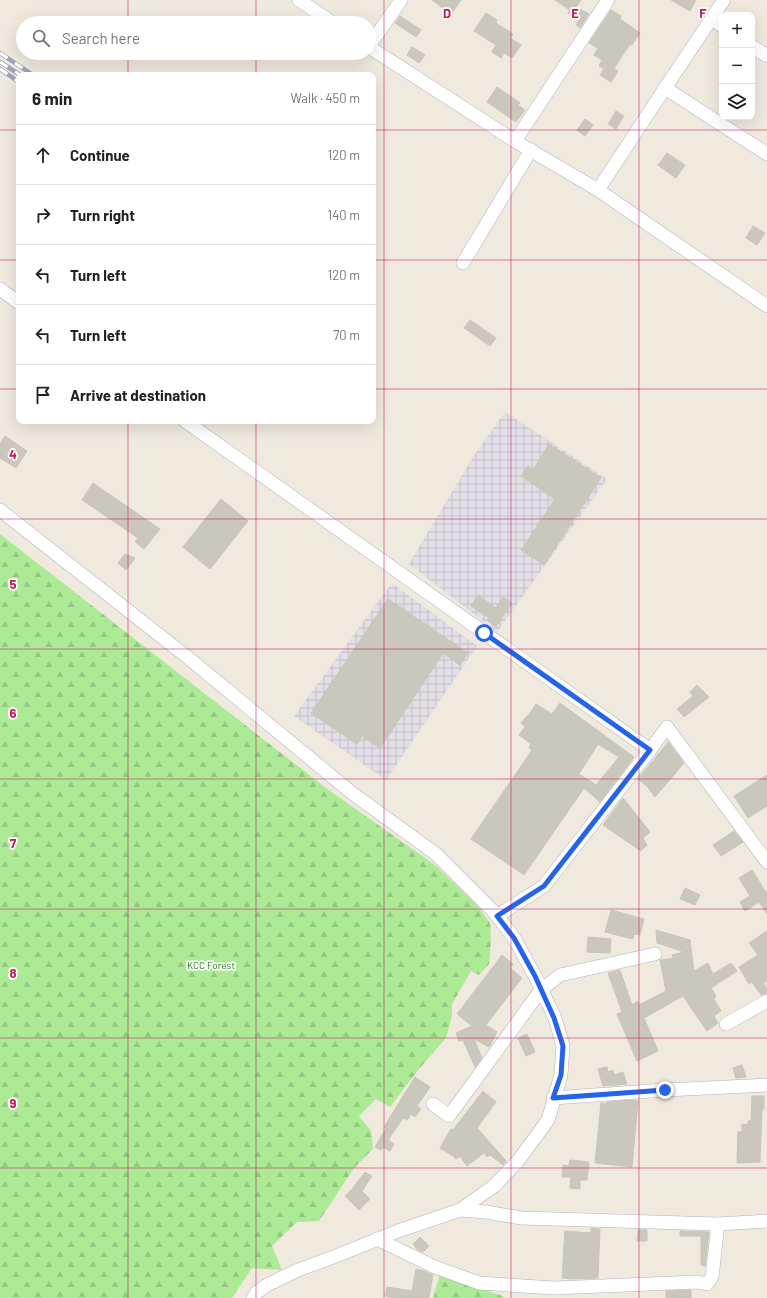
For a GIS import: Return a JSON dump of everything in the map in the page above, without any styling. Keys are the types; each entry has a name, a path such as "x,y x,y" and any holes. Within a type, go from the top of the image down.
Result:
{"street":[{"path":"299,0 323,16"},
{"path":"376,36 401,0"},
{"path":"515,141 608,0"},
{"path":"598,190 665,88 717,22 724,0"},
{"path":"755,48 767,56"},
{"path":"376,51 515,141 598,190 767,306"},
{"path":"665,88 767,154"},
{"path":"463,264 531,150"},
{"path":"0,289 16,301"},
{"path":"189,424 650,750"},
{"path":"0,510 186,656 352,793 436,854 497,916 514,938 554,1018 563,1046 561,1075 553,1098 548,1120 518,1161 494,1186 460,1210 398,1231 298,1270 267,1285 256,1293 253,1298"},
{"path":"497,916 544,886 667,728 767,862"},
{"path":"433,1104 449,1116 541,990 560,975 655,954"},
{"path":"726,1024 767,1001"},
{"path":"553,1098 767,1085"},
{"path":"460,1210 486,1212 521,1218 718,1224 767,1221"},
{"path":"377,1240 435,1267 479,1283 554,1288 697,1282 707,1284 712,1277 718,1224"}],"shaded area":[{"path":"505,412 607,479 497,632 409,564 473,457"},
{"path":"392,583 477,646 386,780 294,716"}],"green space":[{"name":"KCC Forest","path":"0,534 326,788 435,865 476,904 490,923 491,941 489,964 479,975 471,971 452,1004 452,1016 446,1038 419,1069 390,1107 376,1099 359,1116 371,1131 373,1149 354,1168 319,1221 297,1222 272,1246 282,1270 252,1268 232,1298 0,1298"},
{"path":"440,1274 502,1296 504,1298 433,1298"}],"building":[{"path":"432,0 461,0 451,14"},
{"path":"555,0 581,0 576,7 589,14 580,28 576,25 579,20 568,13 570,10"},
{"path":"671,0 696,0 690,11"},
{"path":"611,10 621,16 620,19 640,33 632,45 630,44 614,69 618,71 611,82 600,75 604,69 599,66 602,60 594,55 598,48 589,43"},
{"path":"486,13 497,20 496,23 513,34 510,38 521,45 512,58 504,53 501,58 492,52 496,45 474,31"},
{"path":"400,16 421,30 416,37 395,23"},
{"path":"412,47 425,55 419,63 407,55"},
{"path":"497,87 520,103 518,105 525,110 516,122 487,102"},
{"path":"616,111 624,116 616,129 608,124"},
{"path":"585,119 593,125 585,136 577,130"},
{"path":"667,153 685,165 676,178 658,165"},
{"path":"753,226 765,233 757,245 746,238"},
{"path":"470,320 496,338 490,346 464,328"},
{"path":"5,436 27,451 16,468 0,458 0,444"},
{"path":"549,444 601,478 544,565 521,550 555,499 521,476 528,466 533,470"},
{"path":"93,483 160,529 144,549 135,542 138,538 82,500"},
{"path":"221,499 248,521 210,569 183,547"},
{"path":"125,554 135,558 126,570 118,563"},
{"path":"478,595 496,608 503,597 512,603 496,627 487,620 489,618 471,606"},
{"path":"388,599 468,653 460,665 443,653 380,748 362,736 357,744 311,713"},
{"path":"697,685 709,697 684,717 677,709 693,696 690,692"},
{"path":"560,703 634,757 600,802 584,788 524,875 471,839 532,750 529,748 531,744 519,735 525,727 521,723 536,704 552,714","holes":["598,744 619,757 596,785 579,774"]},
{"path":"668,742 684,763 655,797 647,786 638,779"},
{"path":"767,775 767,806 748,818 734,796"},
{"path":"623,798 650,832 643,838 647,845 641,851 603,825"},
{"path":"734,831 743,842 721,856 713,845"},
{"path":"752,870 767,894 767,914 759,902 745,911 740,902 750,896 739,878"},
{"path":"685,888 700,895 695,905 680,899"},
{"path":"611,910 644,919 640,935 634,934 633,939 605,932"},
{"path":"656,930 690,940 694,971 708,963 713,974 731,963 737,971 711,988 716,996 714,999 721,1011 714,1016 718,1023 707,1031 683,996 644,1018 658,1051 637,1061 617,1014 622,1012 608,973 620,970 632,1005 638,1001 639,1005 666,991 660,960 673,958 672,955 684,952 657,943"},
{"path":"767,931 767,981 763,983 767,989 767,993 761,995 752,982 749,984 739,967 758,955 749,943"},
{"path":"588,937 611,939 610,953 587,952"},
{"path":"502,955 513,964 510,968 522,978 486,1025 497,1032 489,1047 474,1039 482,1058 475,1067 463,1040 459,1041 456,1033 472,1026 457,1014"},
{"path":"527,1034 535,1052 526,1056 518,1038"},
{"path":"742,1065 746,1077 736,1078 733,1068"},
{"path":"607,1067 608,1072 613,1070 614,1075 623,1072 627,1084 603,1086 598,1069"},
{"path":"415,1077 430,1087 417,1106 421,1109 415,1117 411,1114 407,1120 403,1118 388,1140 394,1144 390,1151 383,1147 381,1150 375,1147 386,1128 384,1127"},
{"path":"483,1091 496,1102 477,1128 506,1161 503,1165 490,1155 487,1157 484,1153 467,1166 460,1156 456,1159 440,1148 451,1129 453,1130"},
{"path":"752,1096 764,1096 764,1109 762,1109 760,1162 737,1163 738,1132 742,1132 742,1124 748,1125 748,1121 751,1121"},
{"path":"638,1101 632,1167 595,1163 601,1103 607,1104 607,1102"},
{"path":"570,1160 589,1162 587,1180 580,1180 580,1189 570,1188 571,1177 562,1177 563,1165 569,1166"},
{"path":"365,1172 372,1176 362,1191 370,1199 359,1210 345,1196"},
{"path":"591,1228 600,1229 598,1278 562,1278 565,1231 591,1233"},
{"path":"638,1230 647,1230 647,1241 637,1241"},
{"path":"680,1231 709,1232 705,1266 701,1265 701,1236 680,1236"},
{"path":"420,1237 429,1246 423,1252 418,1250 413,1244"},
{"path":"416,1269 433,1275 429,1298 394,1298 385,1296 387,1287 412,1291"},
{"path":"691,1290 691,1298 666,1298 666,1291"}],"railway":[{"path":"0,53 28,72"},
{"path":"0,62 16,72"},
{"path":"0,69 16,80"}],"route":[{"path":"484,633 650,750 544,886 497,916 514,938 535,976 554,1018 563,1046 561,1075 553,1098 665,1090"}]}
